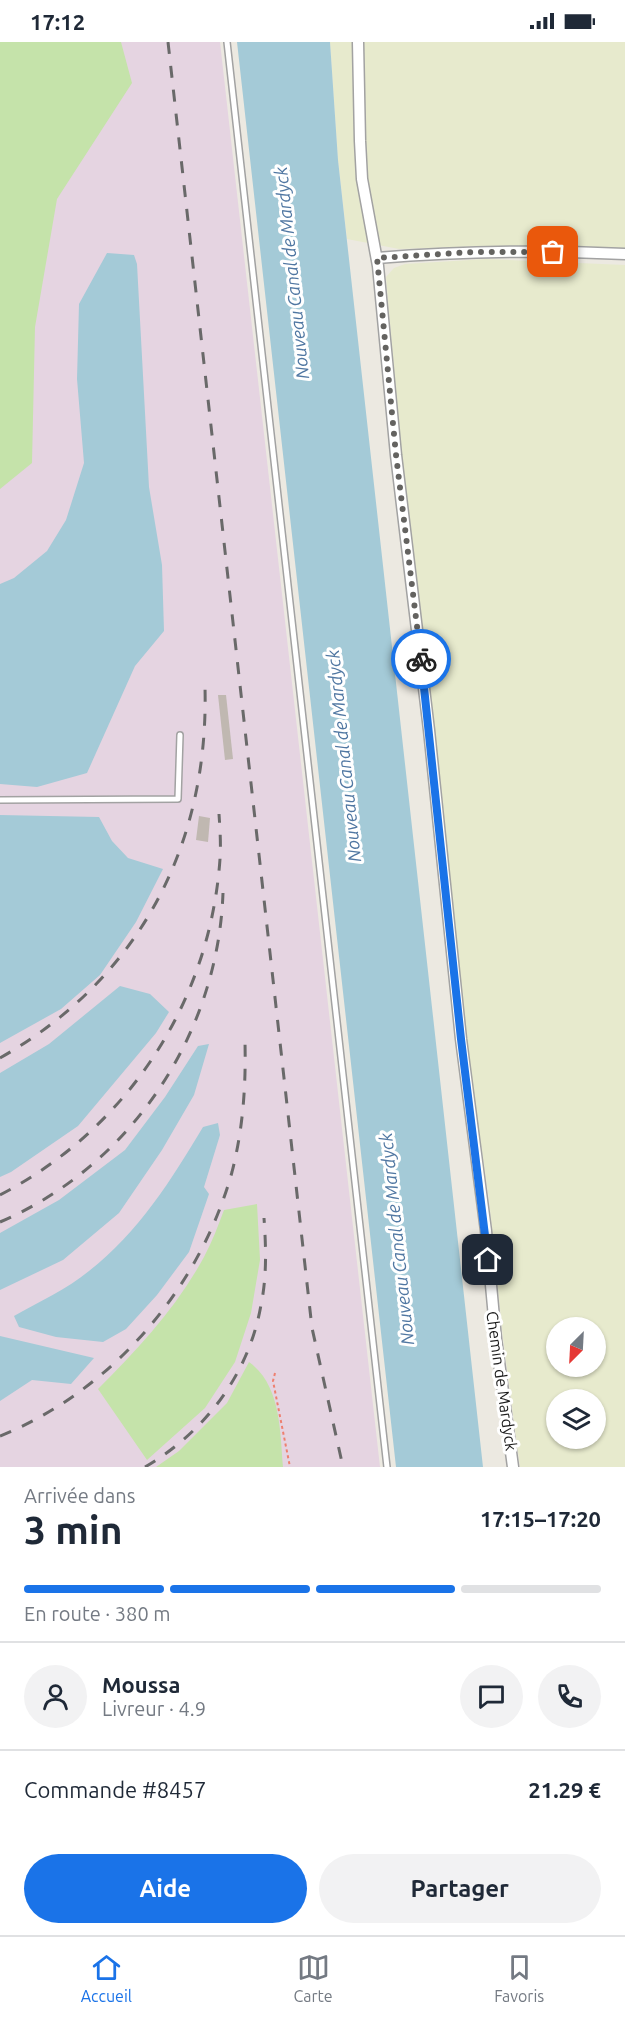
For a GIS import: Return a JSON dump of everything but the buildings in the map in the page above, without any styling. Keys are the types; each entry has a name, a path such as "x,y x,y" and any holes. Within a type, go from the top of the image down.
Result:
{"street":[{"name":"Chemin de Mardyck","path":"358,42 360,159 364,196 377,258 396,455 429,730 461,1039 513,1467"},
{"path":"377,258 490,251 625,254"}],"lane":[{"path":"227,42 387,1467"},
{"path":"0,800 178,799 180,735"}],"path":[{"path":"275,1373 273,1381 290,1467"}],"shaded area":[{"path":"0,42 220,42 380,1467 0,1467"}],"green space":[{"path":"0,42 121,42 132,83 57,199 35,327 32,463 0,489"},
{"path":"330,42 625,42 625,249 484,246 399,249 347,239 338,160"},
{"path":"486,259 625,265 625,1467 520,1467 503,1338 489,1199 464,1028 442,794 402,461 386,277 394,268 405,264"},
{"path":"257,1204 260,1260 251,1313 235,1362 205,1408 147,1460 98,1389 142,1343 182,1293 207,1251 224,1210"},
{"path":"249,1362 260,1372 273,1396 279,1424 283,1467 156,1467 179,1451 227,1403"}],"water":[{"name":"Nouveau Canal de Mardyck","path":"237,42 330,42 338,160 483,1467 396,1467"},
{"path":"107,253 134,255 137,264 149,487 162,565 164,631 135,666 87,773 37,787 0,784 0,584 14,578 47,551 66,520 84,463 77,379 79,304"},
{"path":"0,815 99,817 112,841 128,858 163,869 136,922 100,975 61,1009 0,1043"},
{"path":"120,986 150,994 169,1012 156,1033 78,1126 11,1172 0,1177 0,1073 49,1044"},
{"path":"209,1044 194,1095 162,1150 119,1213 63,1260 0,1290 0,1233 59,1200 125,1150 165,1097 198,1046"},
{"path":"218,1123 220,1135 204,1187 209,1194 189,1252 157,1295 126,1329 103,1342 56,1337 19,1327 14,1316 80,1278 123,1240 153,1204 203,1127"},
{"path":"0,1336 94,1358 71,1384 32,1380 0,1401"}],"railway":[{"path":"168,42 312,1328 343,1467"},
{"path":"0,1058 49,1026 91,989 127,948 156,903 179,853 194,801 203,745 205,687"},
{"path":"0,1195 46,1168 87,1135 123,1098 154,1056 179,1011 199,963 213,912 220,859 219,814"},
{"path":"0,1222 47,1198 89,1167 127,1130 159,1089 185,1044 204,996 217,945 223,893"},
{"path":"0,1436 41,1416 79,1392 114,1363 146,1331 174,1295 198,1256 217,1215 232,1172 243,1107 245,1042"},
{"path":"145,1467 167,1453 205,1419 235,1377 246,1354 255,1330 263,1294 266,1262 264,1218"}],"way so far":[{"path":"421,659 396,455 377,258 490,251 553,252"}],"route":[{"path":"421,659 461,1039 488,1260"}]}
